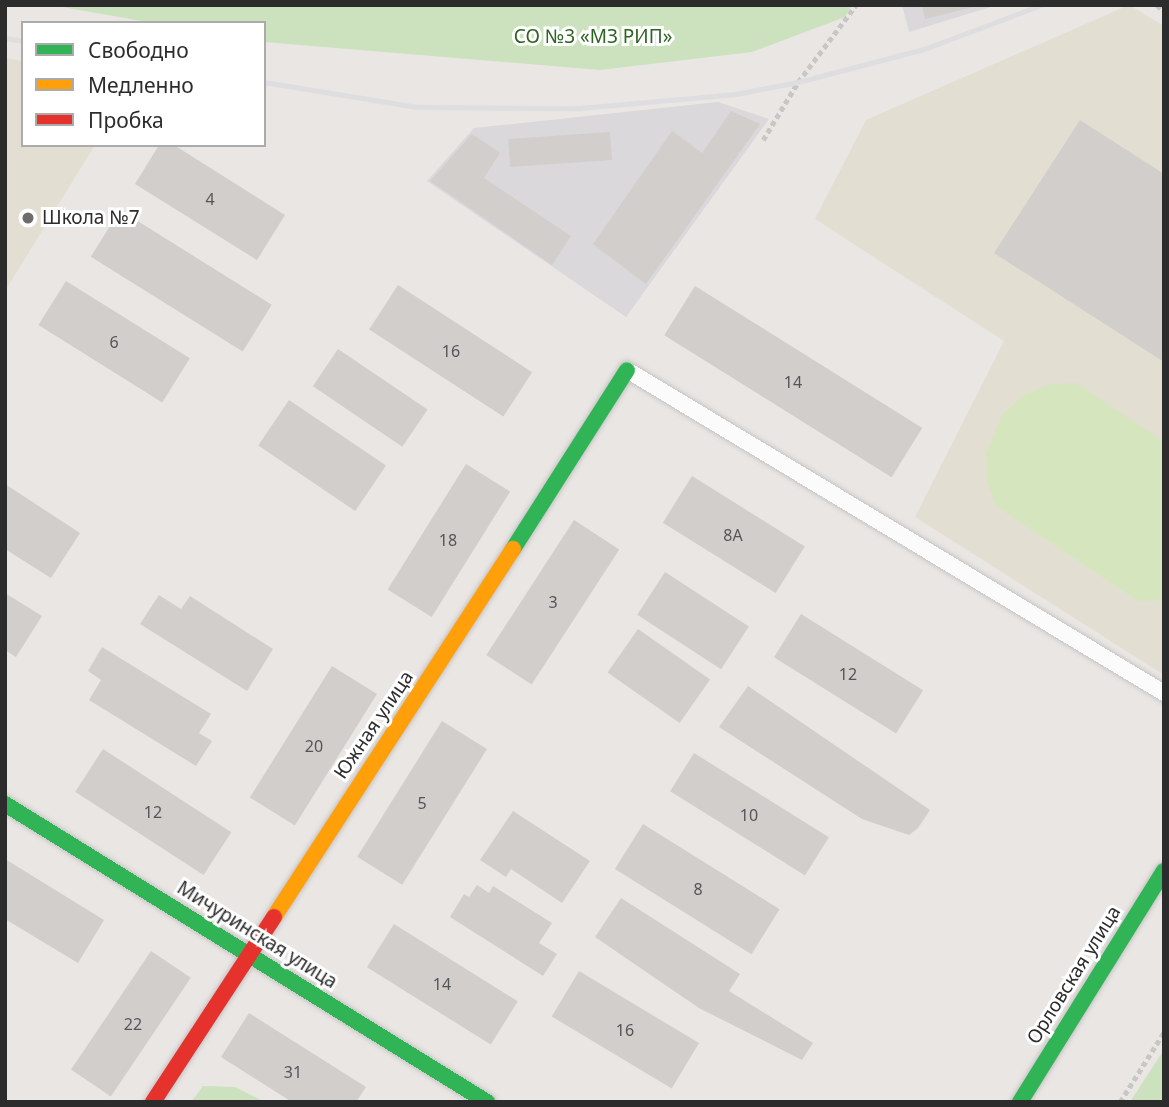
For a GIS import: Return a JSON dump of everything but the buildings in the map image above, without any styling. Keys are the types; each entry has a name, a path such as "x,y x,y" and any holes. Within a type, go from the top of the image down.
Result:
{"street":[{"name":"Южная улица","path":"153,1102 435,671 627,370"},
{"name":"Мичуринская улица","path":"5,804 487,1102"},
{"name":"Орловская улица","path":"1020,1102 1164,871"}],"lane":[{"path":"627,370 1164,693"}],"path":[{"path":"763,139 798,82 856,5"},
{"path":"1157,5 1164,11"},
{"path":"1119,1102 1164,1032"}],"shaded area":[{"path":"902,5 997,5 909,32"},
{"path":"1129,5 1164,26 1164,675 915,517 1004,341 815,219 866,120"},
{"name":"Школа №7","path":"5,58 21,61 21,147 94,147 5,291"},
{"path":"718,102 769,119 626,317 427,181 474,128"}],"green space":[{"name":"СО №3 «МЗ РИП»","path":"51,5 852,5 845,17 752,52 600,70 266,42 266,21 142,21"},
{"path":"1076,383 1164,442 1164,600 1138,601 996,506 987,480 986,454 1002,415 1025,394 1051,384"},
{"path":"1163,1051 1164,1102 1130,1102"},
{"path":"203,1086 235,1087 265,1102 191,1102"}],"railway":[{"path":"266,82 417,107 580,108 736,94 798,82 924,49 1041,5"},
{"path":"5,38 21,41"}],"traffic: fast":[{"path":"513,549 627,370"},
{"path":"5,804 487,1102"},
{"path":"1020,1102 1164,871"}],"traffic: slow":[{"path":"274,917 513,549"}],"traffic: jam":[{"path":"153,1102 274,917"}],"place":[{"name":"Школа №7","path":"28,218"}]}
